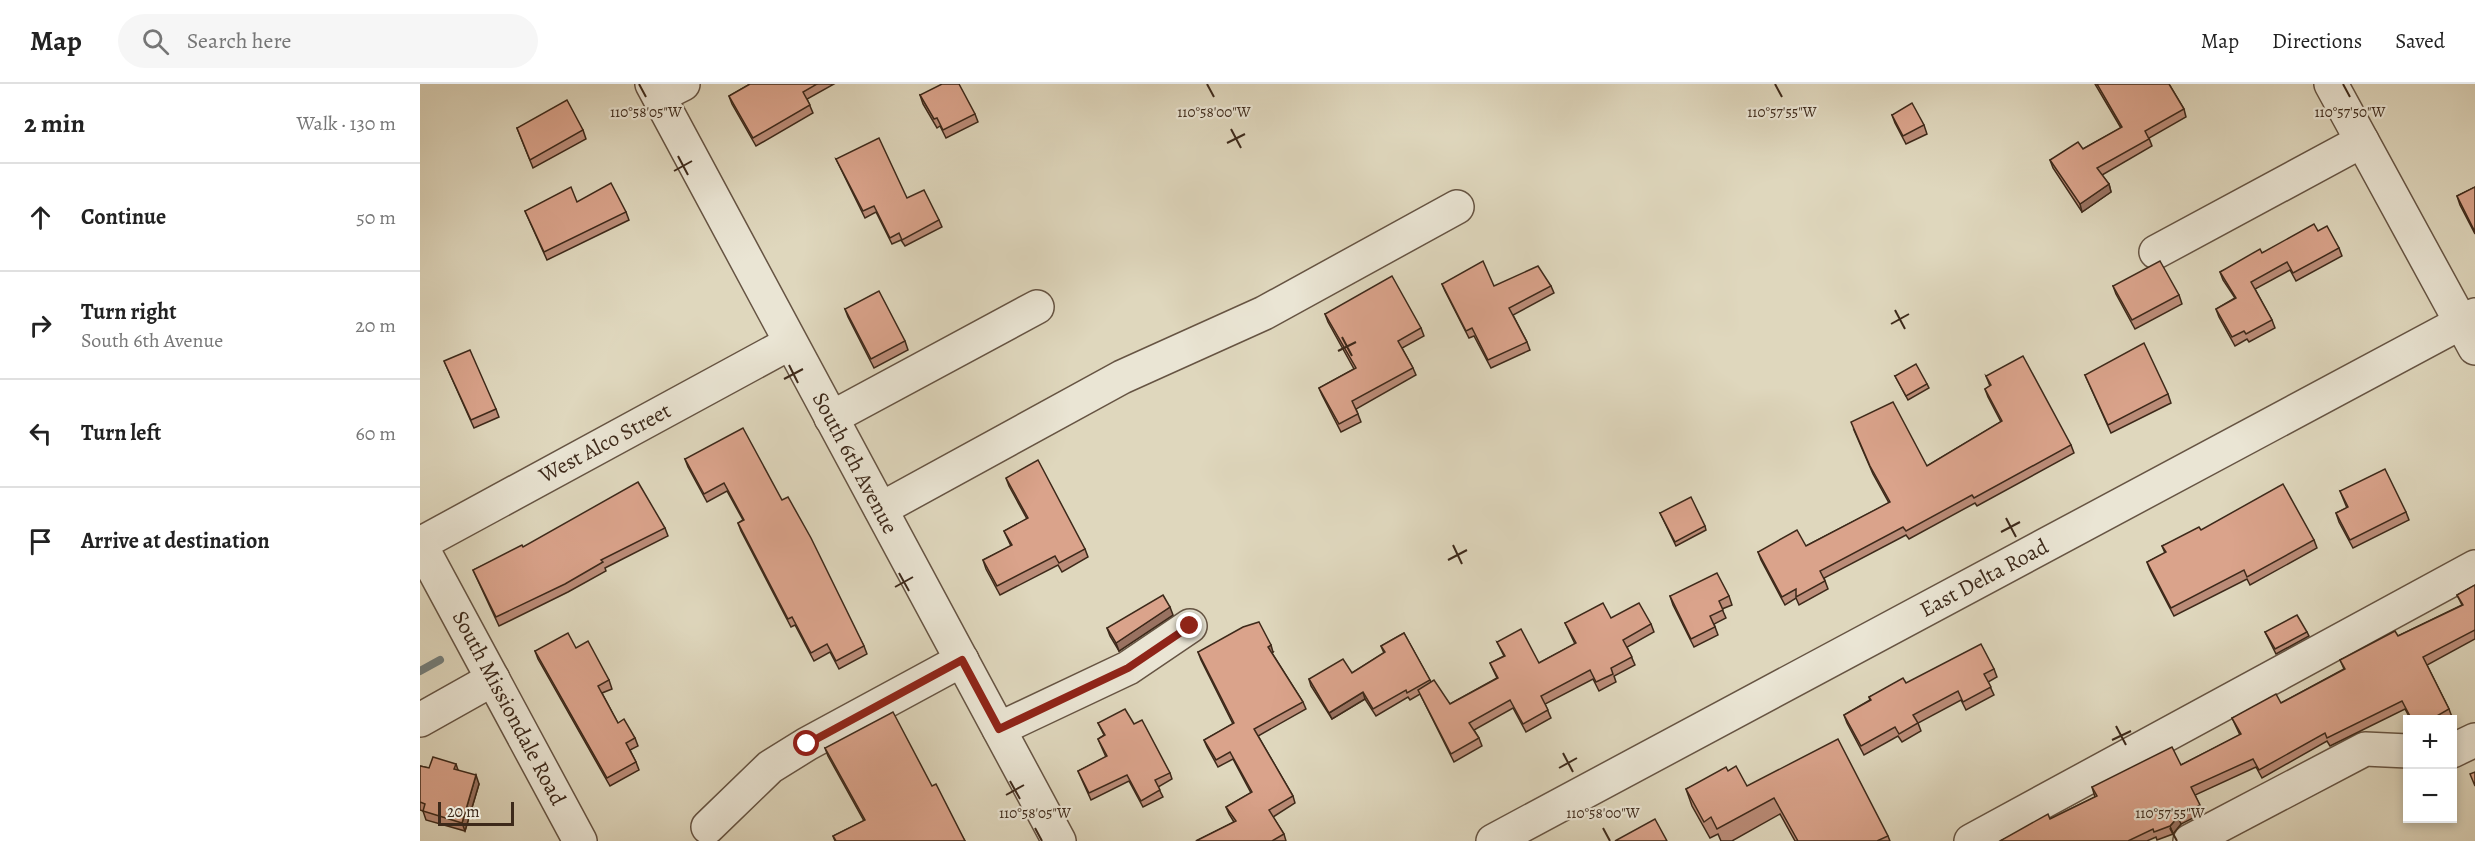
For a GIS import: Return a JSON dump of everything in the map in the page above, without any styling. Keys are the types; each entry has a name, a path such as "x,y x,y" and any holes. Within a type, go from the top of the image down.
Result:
{"street":[{"path":"2331,84 2470,329"},
{"name":"South 6th Avenue","path":"665,88 790,343 1059,841"},
{"path":"2156,252 2362,141"},
{"path":"881,509 1122,378 1264,313 1457,207"},
{"path":"831,418 1037,307"},
{"name":"East Delta Road","path":"1493,841 2470,329"},
{"name":"West Alco Street","path":"420,544 790,343"},
{"name":"South Missiondale Road","path":"420,544 580,841"},
{"path":"1971,841 2475,567"},
{"path":"999,729 1128,668 1190,626"},
{"path":"708,827 770,767 807,744 962,660"},
{"path":"420,720 493,679"},
{"path":"2457,749 2475,740"},
{"path":"2190,841 2365,749 2403,751"}],"building":[{"path":"750,84 817,84 803,92 810,105 753,138 729,96"},
{"path":"942,84 959,84 975,114 943,130 920,95"},
{"path":"2097,84 2169,84 2184,109 2145,131 2149,139 2097,168 2109,184 2080,204 2050,160 2078,142 2083,149 2122,127"},
{"path":"567,100 583,130 530,160 517,128"},
{"path":"1912,103 1924,125 1903,136 1892,115"},
{"path":"879,138 907,198 924,190 939,220 902,240 899,233 890,238 874,206 863,211 836,159"},
{"path":"611,183 626,212 544,252 525,211 571,187 577,202"},
{"path":"2475,187 2475,232 2457,196"},
{"path":"2314,224 2318,231 2327,226 2339,248 2293,273 2287,262 2251,282 2272,320 2246,334 2244,331 2232,337 2216,309 2236,298 2220,272 2260,249 2262,253"},
{"path":"1483,261 1494,286 1538,266 1551,286 1509,308 1527,342 1488,360 1472,328 1466,331 1442,284"},
{"path":"2160,261 2179,295 2132,320 2113,286"},
{"path":"1392,276 1421,328 1398,341 1413,368 1352,401 1358,414 1339,424 1319,388 1356,368 1325,314"},
{"path":"879,291 905,341 871,359 845,309"},
{"path":"2144,343 2168,394 2108,425 2085,375"},
{"path":"470,350 496,409 471,420 444,361"},
{"path":"2023,356 2071,445 1974,498 1972,495 1906,531 1903,527 1820,571 1825,581 1796,597 1796,589 1782,597 1758,552 1797,530 1806,546 1890,502 1870,466 1851,422 1893,402 1927,466 2002,421 1985,389 1991,385 1986,376"},
{"path":"1916,364 1927,384 1906,396 1895,376"},
{"path":"743,428 782,500 788,497 811,538 864,646 836,661 827,644 811,653 792,617 788,619 738,523 744,520 724,483 704,494 685,459"},
{"path":"1038,460 1085,549 1059,563 1055,556 997,586 983,560 1012,545 1004,531 1028,518 1006,478"},
{"path":"2385,469 2406,512 2350,540 2336,513 2348,507 2340,491"},
{"path":"638,482 665,528 601,560 603,562 565,584 496,617 473,570 522,545 523,547"},
{"path":"2283,484 2314,540 2247,577 2244,570 2171,608 2147,562 2166,552 2162,546 2199,527 2201,530"},
{"path":"1691,497 1705,526 1675,542 1660,513"},
{"path":"1717,573 1729,596 1719,601 1723,610 1710,616 1715,627 1691,639 1670,596"},
{"path":"2475,585 2475,630 2423,657 2449,709 2439,715 2409,715 2402,701 2327,738 2325,733 2259,770 2253,759 2191,787 2200,805 2178,817 2170,826 2154,832 2153,829 2128,841 2000,841 2048,814 2050,819 2097,796 2092,787 2172,747 2181,765 2241,734 2232,718 2276,694 2281,703 2345,669 2340,660 2395,631 2398,636 2463,605 2457,595"},
{"path":"1163,595 1170,607 1116,643 1107,628"},
{"path":"1603,603 1611,618 1639,603 1651,624 1623,640 1632,657 1611,668 1613,674 1596,682 1590,670 1541,696 1548,710 1523,724 1510,700 1469,723 1479,738 1451,754 1418,690 1434,680 1450,704 1498,678 1490,663 1505,656 1497,642 1521,629 1539,663 1576,643 1565,623"},
{"path":"2297,615 2307,632 2275,649 2265,632"},
{"path":"1259,622 1271,645 1268,647 1303,702 1254,729 1293,796 1269,810 1284,834 1272,841 1196,841 1236,821 1226,807 1252,792 1230,752 1216,760 1204,740 1234,723 1198,652 1243,627"},
{"path":"568,633 576,648 588,641 609,680 598,686 618,723 624,719 635,738 626,743 636,762 607,778 535,651"},
{"path":"1404,633 1430,680 1407,693 1406,690 1373,709 1363,692 1329,713 1309,679 1343,659 1352,673 1385,652 1381,646"},
{"path":"1981,644 1994,669 1984,674 1991,687 1963,702 1958,691 1913,715 1918,723 1899,734 1895,727 1861,746 1844,715 1871,700 1869,697 1903,678 1906,683"},
{"path":"1125,709 1134,724 1142,720 1170,773 1155,780 1160,790 1141,801 1127,775 1089,793 1078,771 1107,756 1098,739 1105,735 1098,723"},
{"path":"893,712 932,786 936,784 965,841 836,841 833,836 865,820 825,748"},
{"path":"1838,739 1888,836 1877,841 1798,841 1774,798 1717,829 1711,817 1704,822 1686,789 1726,767 1728,771 1736,766 1747,786"},
{"path":"433,757 456,764 454,769 476,775 462,823 423,811 425,804 420,802 420,766 429,768"},
{"path":"2475,772 2475,786 2470,774"},
{"path":"1655,819 1667,841 1615,841"}],"waterway":[{"path":"420,671 440,660"}],"route":[{"path":"807,744 962,660 999,729 1032,711 1128,668 1190,626"}]}
